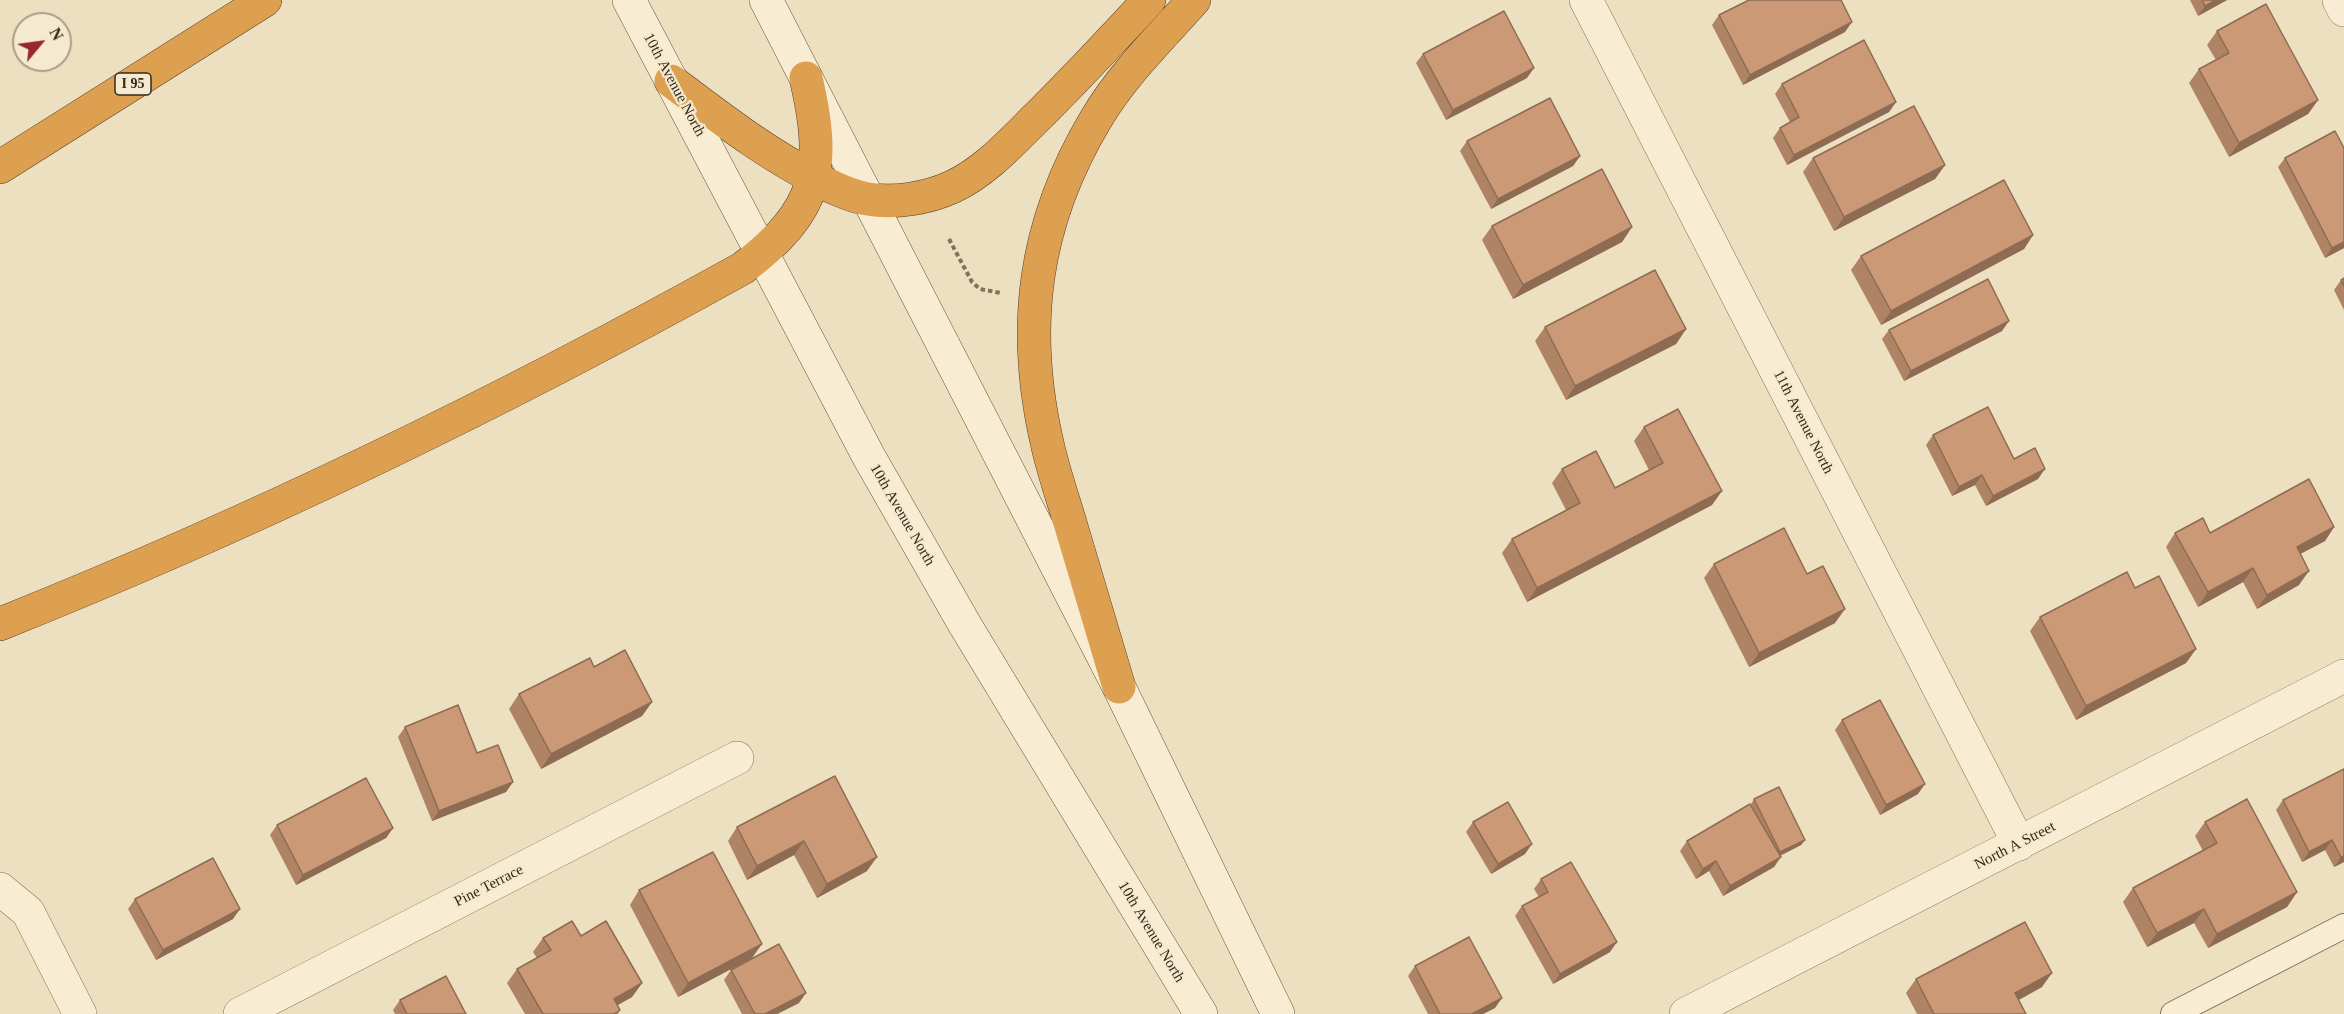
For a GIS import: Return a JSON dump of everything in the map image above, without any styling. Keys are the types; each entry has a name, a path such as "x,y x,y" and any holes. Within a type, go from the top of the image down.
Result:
{"highway":[{"name":"I 95","path":"0,167 265,0"},
{"path":"671,81 777,158 830,186 868,199 908,199 934,194 953,187 972,176 1009,145 1149,0"},
{"path":"1119,687 1048,448 1034,363 1034,298 1041,252 1056,200 1082,144 1112,94 1194,0"},
{"path":"0,624 158,560 305,494 385,455 727,277 762,254 802,207 814,177 816,127 806,78"}],"street":[{"name":"10th Avenue North","path":"629,0 868,457 919,546 1201,1014"},
{"path":"766,0 1119,687 1278,1014"},
{"name":"11th Avenue North","path":"1586,0 2019,844"},
{"path":"2339,0 2344,10"},
{"name":"North A Street","path":"1686,1014 2344,676"},
{"name":"Pine Terrace","path":"240,1014 737,759"},
{"path":"0,889 28,912 80,1014"}],"lane":[{"path":"2172,1014 2344,926"}],"path":[{"path":"949,239 972,282 980,289 1006,294"}],"building":[{"path":"1749,0 1841,0 1852,22 1750,75 1719,15"},
{"path":"2202,0 2216,0 2205,6"},
{"path":"2266,4 2318,100 2239,143 2199,69 2229,53 2217,31"},
{"path":"1504,11 1534,68 1453,110 1423,54"},
{"path":"1864,40 1896,102 1794,155 1780,128 1799,117 1782,84"},
{"path":"1550,98 1580,156 1498,199 1467,141"},
{"path":"1914,106 1945,165 1844,217 1813,158"},
{"path":"2335,131 2344,148 2344,242 2332,248 2285,158"},
{"path":"1602,169 1632,227 1523,285 1492,226"},
{"path":"2004,180 2033,235 1891,311 1861,256"},
{"path":"1655,270 1686,329 1575,386 1545,327"},
{"path":"1988,279 2009,321 1911,371 1889,330"},
{"path":"1988,407 2014,459 2035,448 2045,469 1993,496 1982,475 1959,487 1933,435"},
{"path":"1678,409 1722,491 1537,588 1512,539 1580,503 1562,469 1596,451 1615,488 1663,463 1644,427"},
{"path":"2309,479 2334,527 2297,547 2309,571 2267,595 2253,568 2208,592 2175,533 2203,518 2210,533"},
{"path":"1784,528 1807,574 1823,566 1845,609 1759,653 1714,564"},
{"path":"2127,572 2135,588 2159,576 2196,649 2086,706 2040,617"},
{"path":"625,650 652,702 551,754 519,694 590,658 594,667"},
{"path":"1880,700 1925,784 1886,805 1842,720"},
{"path":"458,705 477,753 498,745 513,782 439,811 405,727"},
{"path":"2344,769 2344,856 2341,857 2332,840 2309,852 2283,800"},
{"path":"835,776 877,857 827,884 804,841 757,866 737,827"},
{"path":"366,778 393,828 303,875 277,825"},
{"path":"1779,787 1805,840 1780,852 1754,799"},
{"path":"2247,799 2297,892 2217,934 2204,909 2157,933 2133,888 2217,843 2205,822"},
{"path":"1508,802 1532,844 1498,864 1473,822"},
{"path":"1750,804 1781,857 1730,886 1716,861 1703,869 1687,841"},
{"path":"713,852 762,944 688,983 639,890"},
{"path":"213,858 240,909 163,950 135,899"},
{"path":"1571,862 1617,942 1560,974 1522,906 1548,892 1541,879"},
{"path":"572,921 581,936 606,921 642,983 614,999 620,1010 614,1014 543,1014 517,969 551,950 543,938"},
{"path":"2025,922 2052,973 2015,993 2026,1014 1934,1014 1916,979"},
{"path":"1469,937 1502,998 1472,1014 1440,1014 1415,966"},
{"path":"779,944 806,993 765,1014 755,1014 731,970"},
{"path":"446,976 466,1014 407,1014 400,1000"}]}
